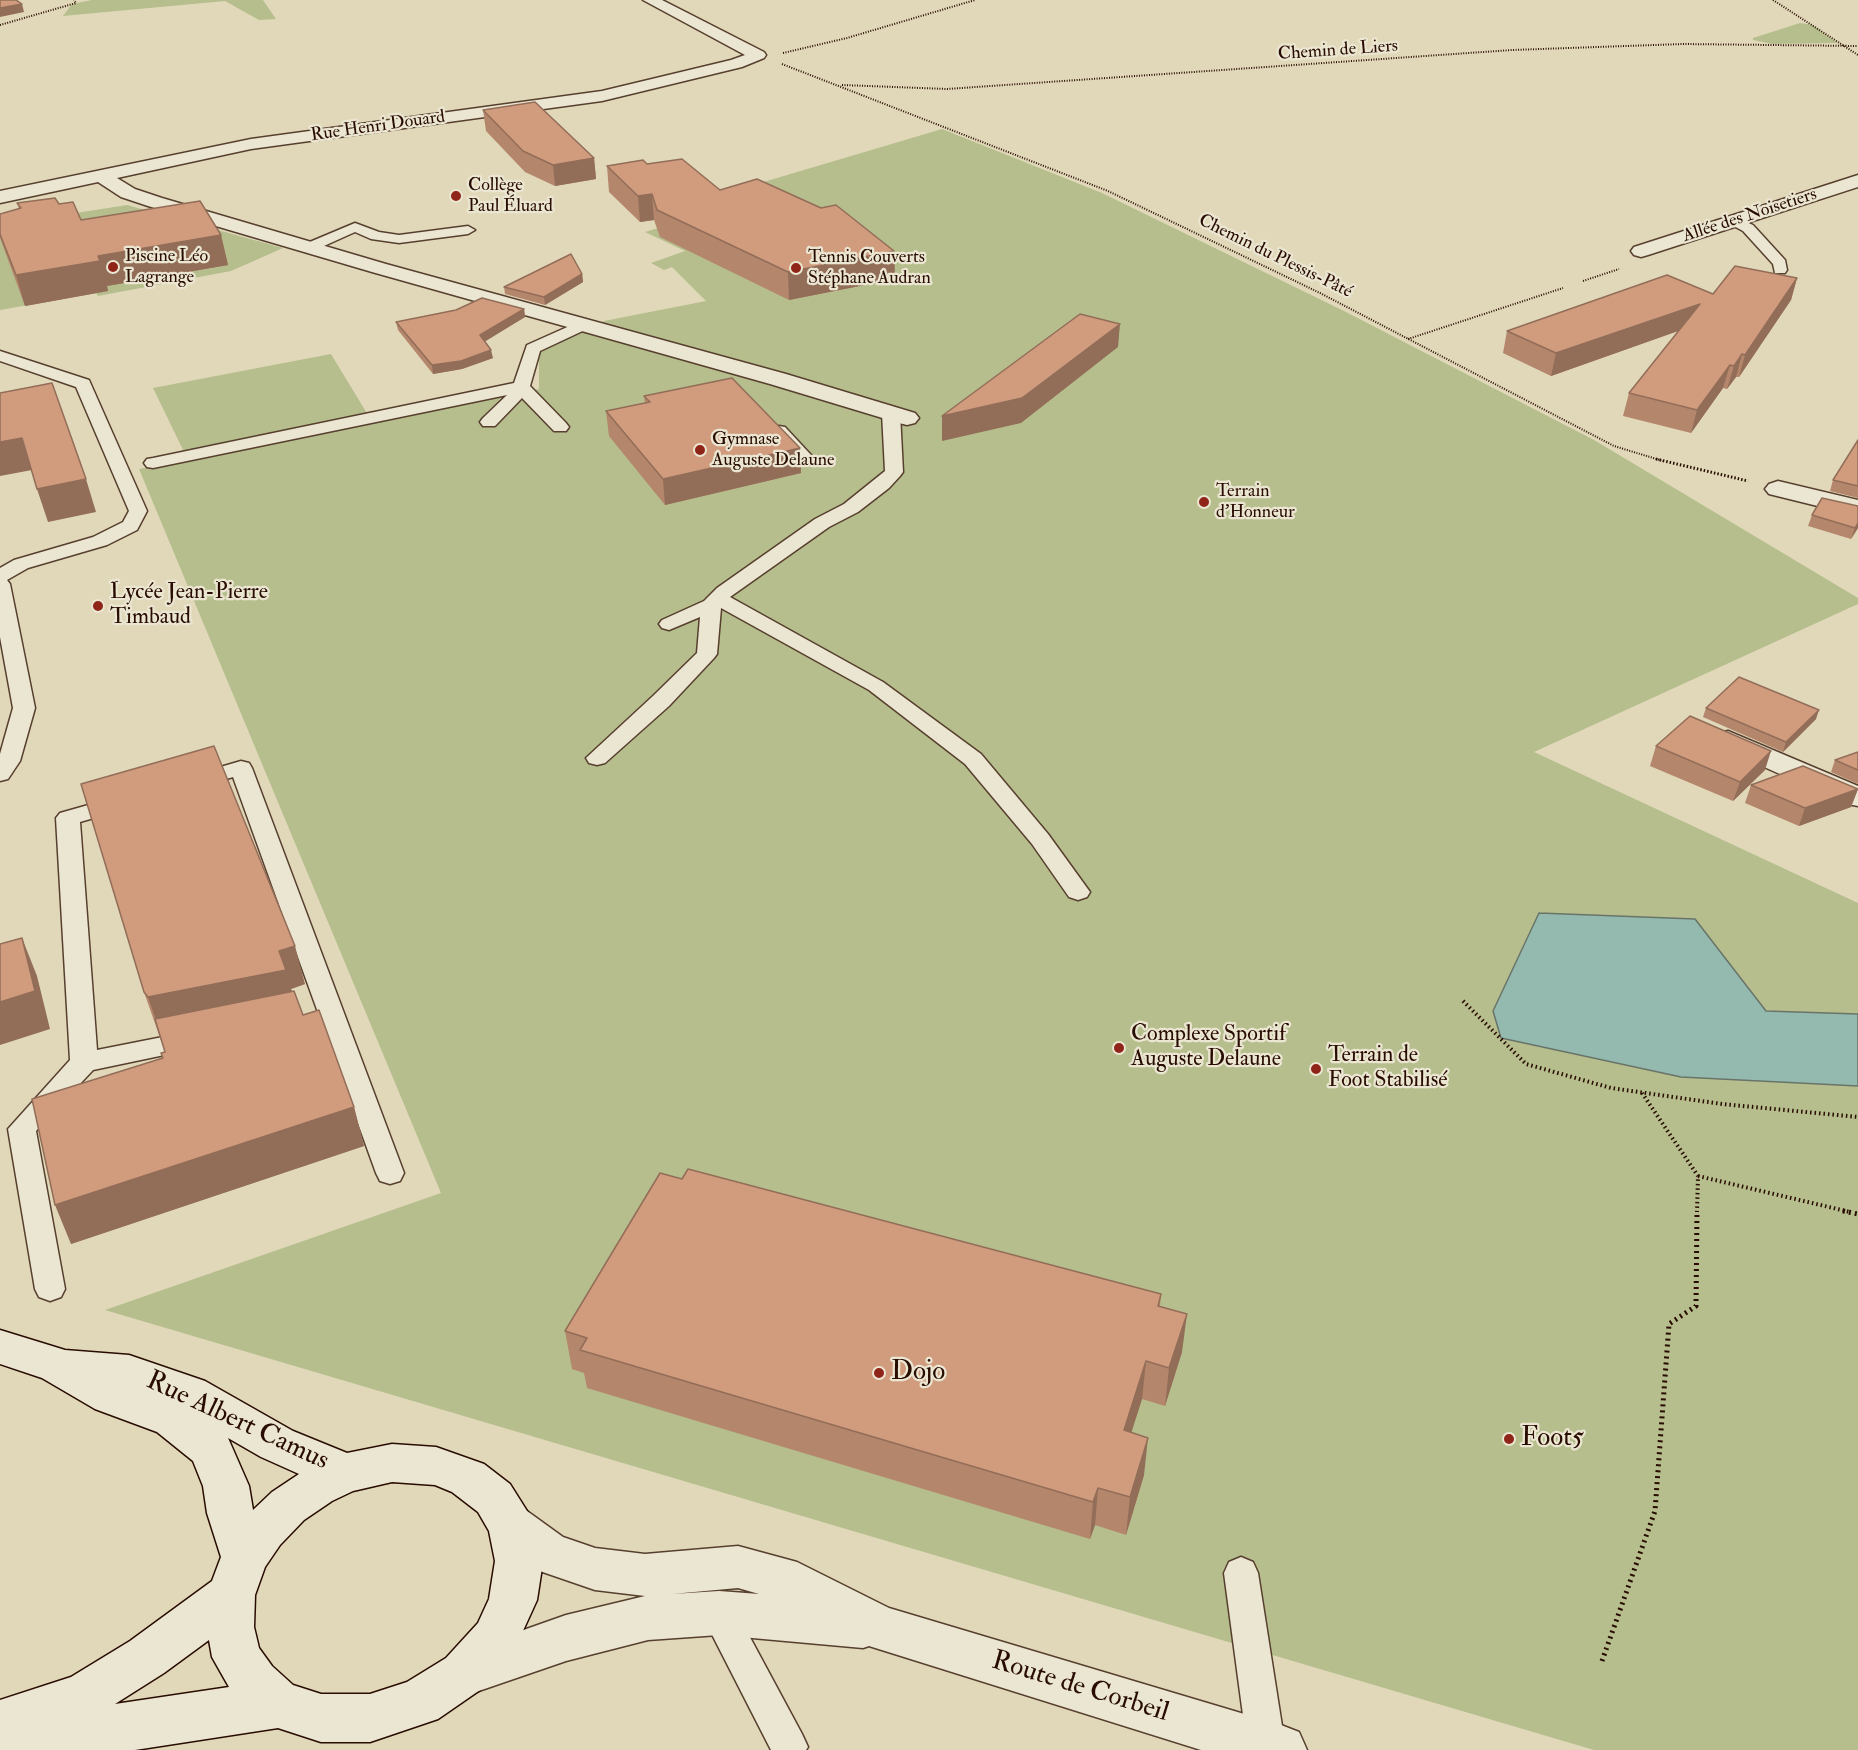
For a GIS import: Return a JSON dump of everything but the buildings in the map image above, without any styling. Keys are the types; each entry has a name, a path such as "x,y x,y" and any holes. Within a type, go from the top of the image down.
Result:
{"street":[{"path":"650,0 758,55 755,57"},
{"name":"Rue Henri Douard","path":"0,197 250,144 602,96 755,57"},
{"path":"109,196 145,190 152,185 137,168"},
{"path":"102,176 128,194 583,325 735,376 899,415"},
{"name":"Allée des Noisetiers","path":"1641,251 1858,181"},
{"path":"1778,489 1858,508"},
{"path":"1706,731 1858,797"},
{"name":"Rue Albert Camus","path":"0,1347 56,1365 110,1396 173,1419 211,1449 226,1486 238,1576"},
{"name":"Rue Albert Camus","path":"56,1365 129,1372 190,1394 277,1444 346,1473"},
{"path":"0,1724 84,1696 147,1657 238,1576 264,1530 288,1506 316,1487 346,1473 392,1463 436,1466 468,1478 494,1498 511,1526 519,1561 513,1600 495,1639 463,1674 420,1702 370,1718 321,1718 278,1704 254,1683 237,1657 230,1627 238,1576"},
{"name":"Route de Corbeil","path":"511,1526 548,1553 595,1569 645,1575 738,1567 797,1584 878,1627 1272,1748"},
{"name":"Route de Corbeil","path":"463,1674 566,1638 648,1618 719,1613 878,1627"},
{"path":"0,1743 97,1732 278,1704"}],"lane":[{"path":"1735,221 1748,228 1780,262 1780,270"},
{"path":"310,247 355,227 376,236 399,238 468,230"},
{"path":"489,422 512,400 521,387 533,348 583,325"},
{"path":"0,356 83,384 138,511 130,526 99,541 21,564 0,576"},
{"path":"521,387 560,427"},
{"path":"153,463 521,387"},
{"path":"669,624 715,602 813,530 851,508 883,484 894,472 899,415"},
{"path":"768,418 805,459"},
{"path":"0,584 24,708 9,761 0,774"},
{"path":"597,758 661,701 707,654 715,602"},
{"path":"715,602 876,686 973,759 1040,839 1078,892"},
{"path":"176,787 241,768 319,1014 390,1173"},
{"path":"84,1062 68,818 144,796"},
{"path":"50,1289 22,1129 84,1062 213,1035"},
{"path":"1241,1573 1272,1748"},
{"path":"719,1613 789,1747"}],"path":[{"path":"0,25 76,3 74,0"},
{"path":"755,57 847,38 975,0"},
{"path":"1773,0 1858,55"},
{"name":"Chemin de Liers","path":"836,85 947,89 1512,50 1683,44 1858,46"},
{"name":"Chemin du Plessis-Pâté","path":"755,57 786,65 1108,191 1320,293 1622,449 1778,489"},
{"path":"1582,281 1626,267"},
{"path":"1407,339 1563,288"},
{"path":"1463,1002 1526,1064 1611,1088 1642,1093 1722,1104 1858,1116"},
{"path":"1602,1661 1655,1511 1669,1324 1695,1306 1698,1176 1642,1093"},
{"path":"1698,1176 1858,1214"}],"green space":[{"path":"92,0 263,0 276,19 259,20 225,1 63,16 72,4"},
{"path":"1800,23 1813,25 1837,43 1772,44 1753,40 1753,38"},
{"name":"Complexe Sportif Auguste Delaune","path":"942,129 1102,193 1344,311 1594,440 1858,598 1858,604 1534,752 1858,903 1858,1750 1594,1750 105,1310 441,1193 139,469 539,389 539,353 544,347 604,321 706,301 672,267 664,270 651,263 685,251 645,232 713,211 703,200"},
{"path":"127,205 283,248 231,271 98,296 96,293 0,310 0,225"},
{"path":"331,354 368,415 186,456 153,388"}],"water":[{"path":"1539,913 1695,919 1766,1011 1858,1014 1858,1086 1681,1077 1501,1038 1493,1011"}],"place":[{"name":"Collège Paul Éluard","path":"456,196"},
{"name":"Piscine Léo Lagrange","path":"113,267"},
{"name":"Tennis Couverts Stéphane Audran","path":"796,268"},
{"name":"Gymnase Auguste Delaune","path":"700,450"},
{"name":"Terrain d'Honneur","path":"1204,502"},
{"name":"Lycée Jean-Pierre Timbaud","path":"98,606"},
{"name":"Complexe Sportif Auguste Delaune","path":"1119,1048"},
{"name":"Terrain de Foot Stabilisé","path":"1316,1069"},
{"name":"Dojo","path":"879,1373"},
{"name":"Foot5","path":"1509,1439"}]}
